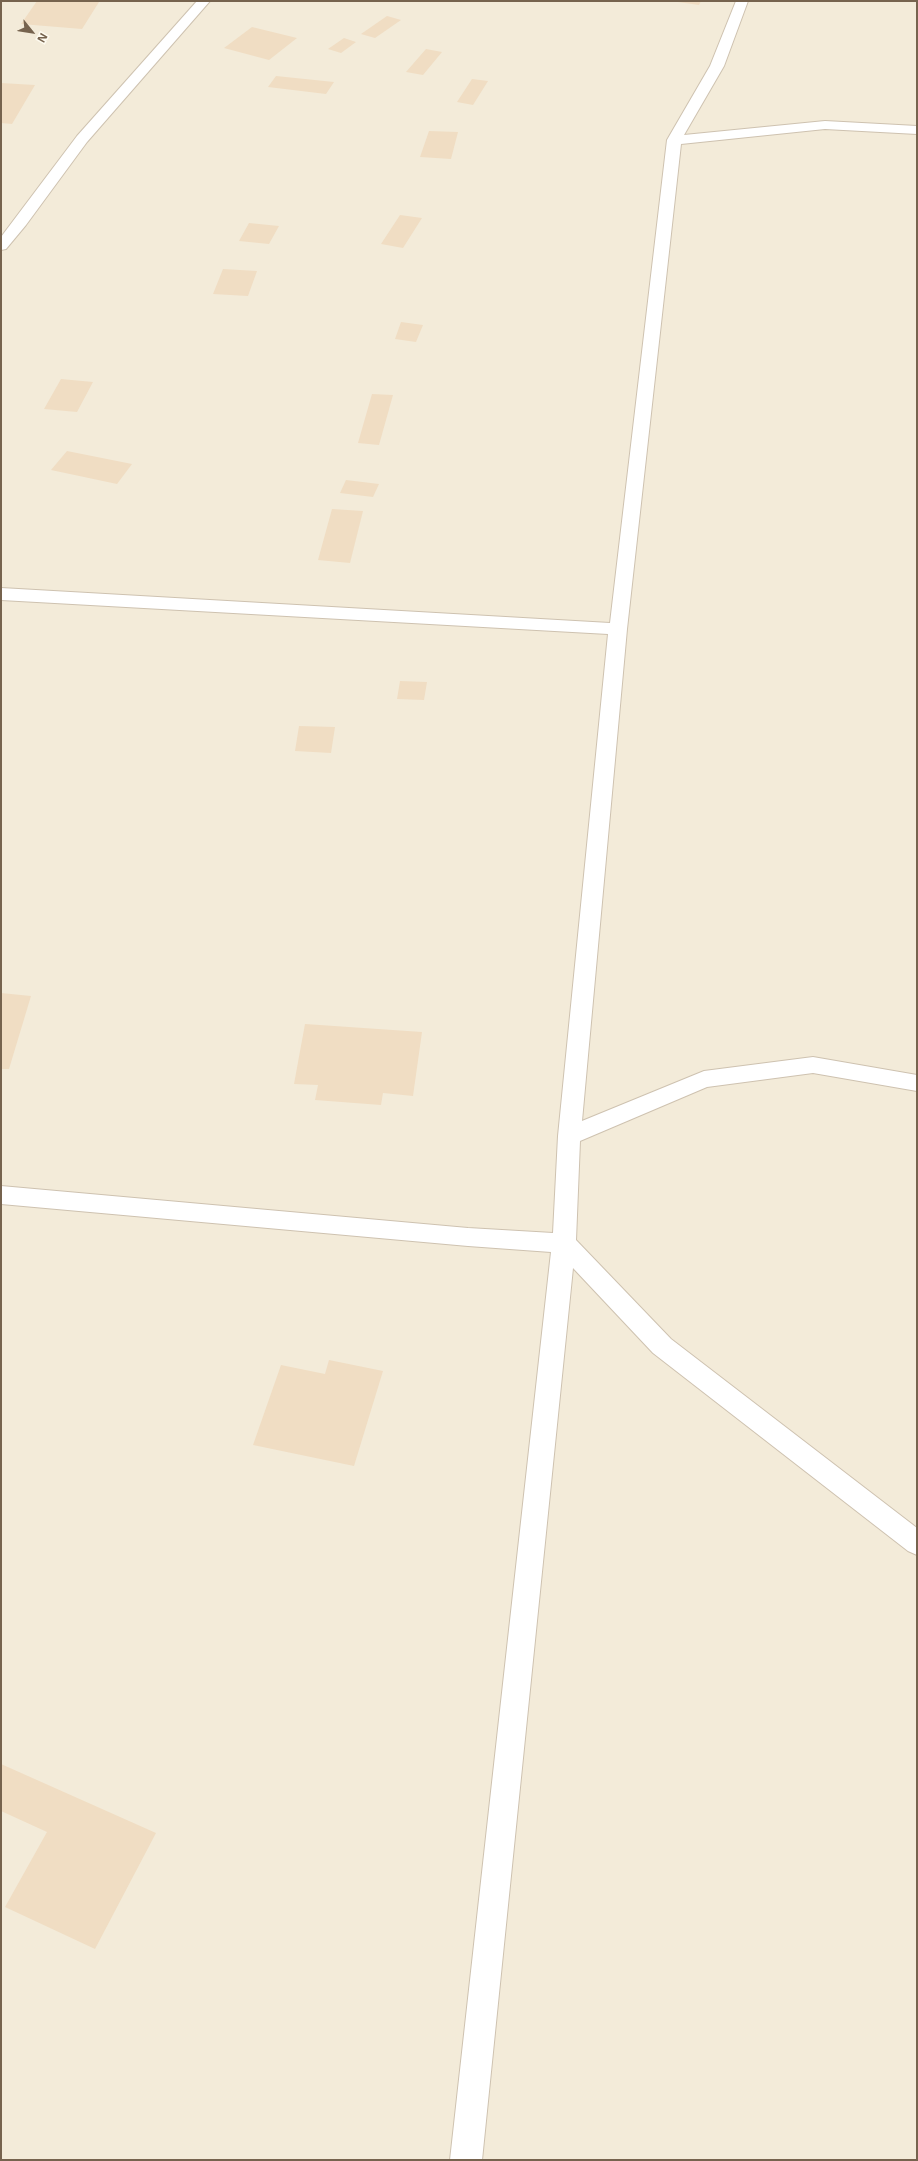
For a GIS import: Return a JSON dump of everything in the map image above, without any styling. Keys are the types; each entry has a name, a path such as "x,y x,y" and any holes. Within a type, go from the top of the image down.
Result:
{"street":[{"path":"1,246 21,222 82,139 204,1"},
{"path":"466,2160 564,1243 569,1136 618,629 674,140 717,66 742,1"},
{"path":"674,140 825,125 917,130"},
{"path":"1,594 618,629"},
{"path":"569,1136 704,1079 813,1065 917,1083"},
{"path":"1,1195 564,1243 662,1346 917,1542"}],"shaded area":[{"path":"1,1 917,1 917,2160 1,2160"}],"building":[{"path":"37,1 99,2 82,29 21,24"},
{"path":"671,1 701,1 699,5"},
{"path":"387,16 401,20 375,38 361,34"},
{"path":"252,27 297,38 269,60 224,48"},
{"path":"344,38 356,42 341,53 328,49"},
{"path":"426,49 442,52 423,75 406,72"},
{"path":"276,76 334,82 326,94 268,87"},
{"path":"472,79 488,81 473,105 457,102"},
{"path":"1,83 35,85 12,124 1,123"},
{"path":"429,131 458,132 451,159 420,157"},
{"path":"400,215 422,218 403,248 381,244"},
{"path":"249,223 279,226 269,244 239,241"},
{"path":"223,269 257,271 248,296 213,294"},
{"path":"401,322 423,325 416,342 395,339"},
{"path":"61,379 93,382 77,412 44,409"},
{"path":"372,394 393,395 379,445 358,443"},
{"path":"67,451 132,464 117,484 51,470"},
{"path":"346,480 379,484 373,497 340,493"},
{"path":"332,509 363,511 350,563 318,560"},
{"path":"400,681 427,682 424,700 397,699"},
{"path":"299,726 335,727 331,753 295,751"},
{"path":"1,993 31,996 9,1069 1,1069"},
{"path":"305,1024 422,1032 413,1096 383,1093 381,1105 315,1100 318,1085 294,1084"},
{"path":"329,1360 383,1371 354,1466 253,1445 281,1365 325,1374"},
{"path":"1,1764 156,1833 95,1949 5,1907 47,1832 1,1811"}]}
